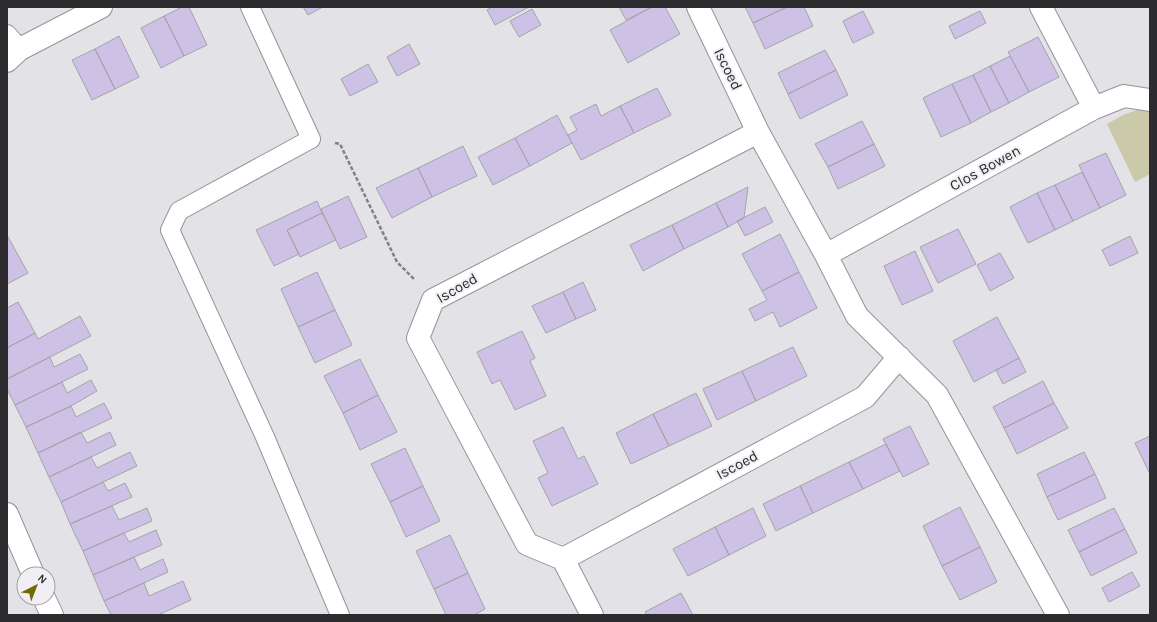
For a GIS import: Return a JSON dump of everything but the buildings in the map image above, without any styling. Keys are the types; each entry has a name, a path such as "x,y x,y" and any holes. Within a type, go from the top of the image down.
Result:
{"street":[{"path":"11,48 101,7"},
{"name":"Iscoed","path":"698,7 758,132 826,255 857,316 937,395 1058,615"},
{"path":"1041,7 1094,108"},
{"name":"Clos Bowen","path":"826,255 1094,108 1124,96 1150,100"},
{"name":"Iscoed","path":"758,132 433,300 418,338 527,544 563,559 865,397 900,357"},
{"path":"7,514 30,566"},
{"path":"563,559 592,615"}],"lane":[{"path":"250,7 311,139 179,211 170,230 265,437 340,615"}],"path":[{"path":"311,139 340,144 397,262 433,300"}],"green space":[{"path":"1142,108 1150,109 1150,174 1135,182 1107,124 1123,115"}]}
